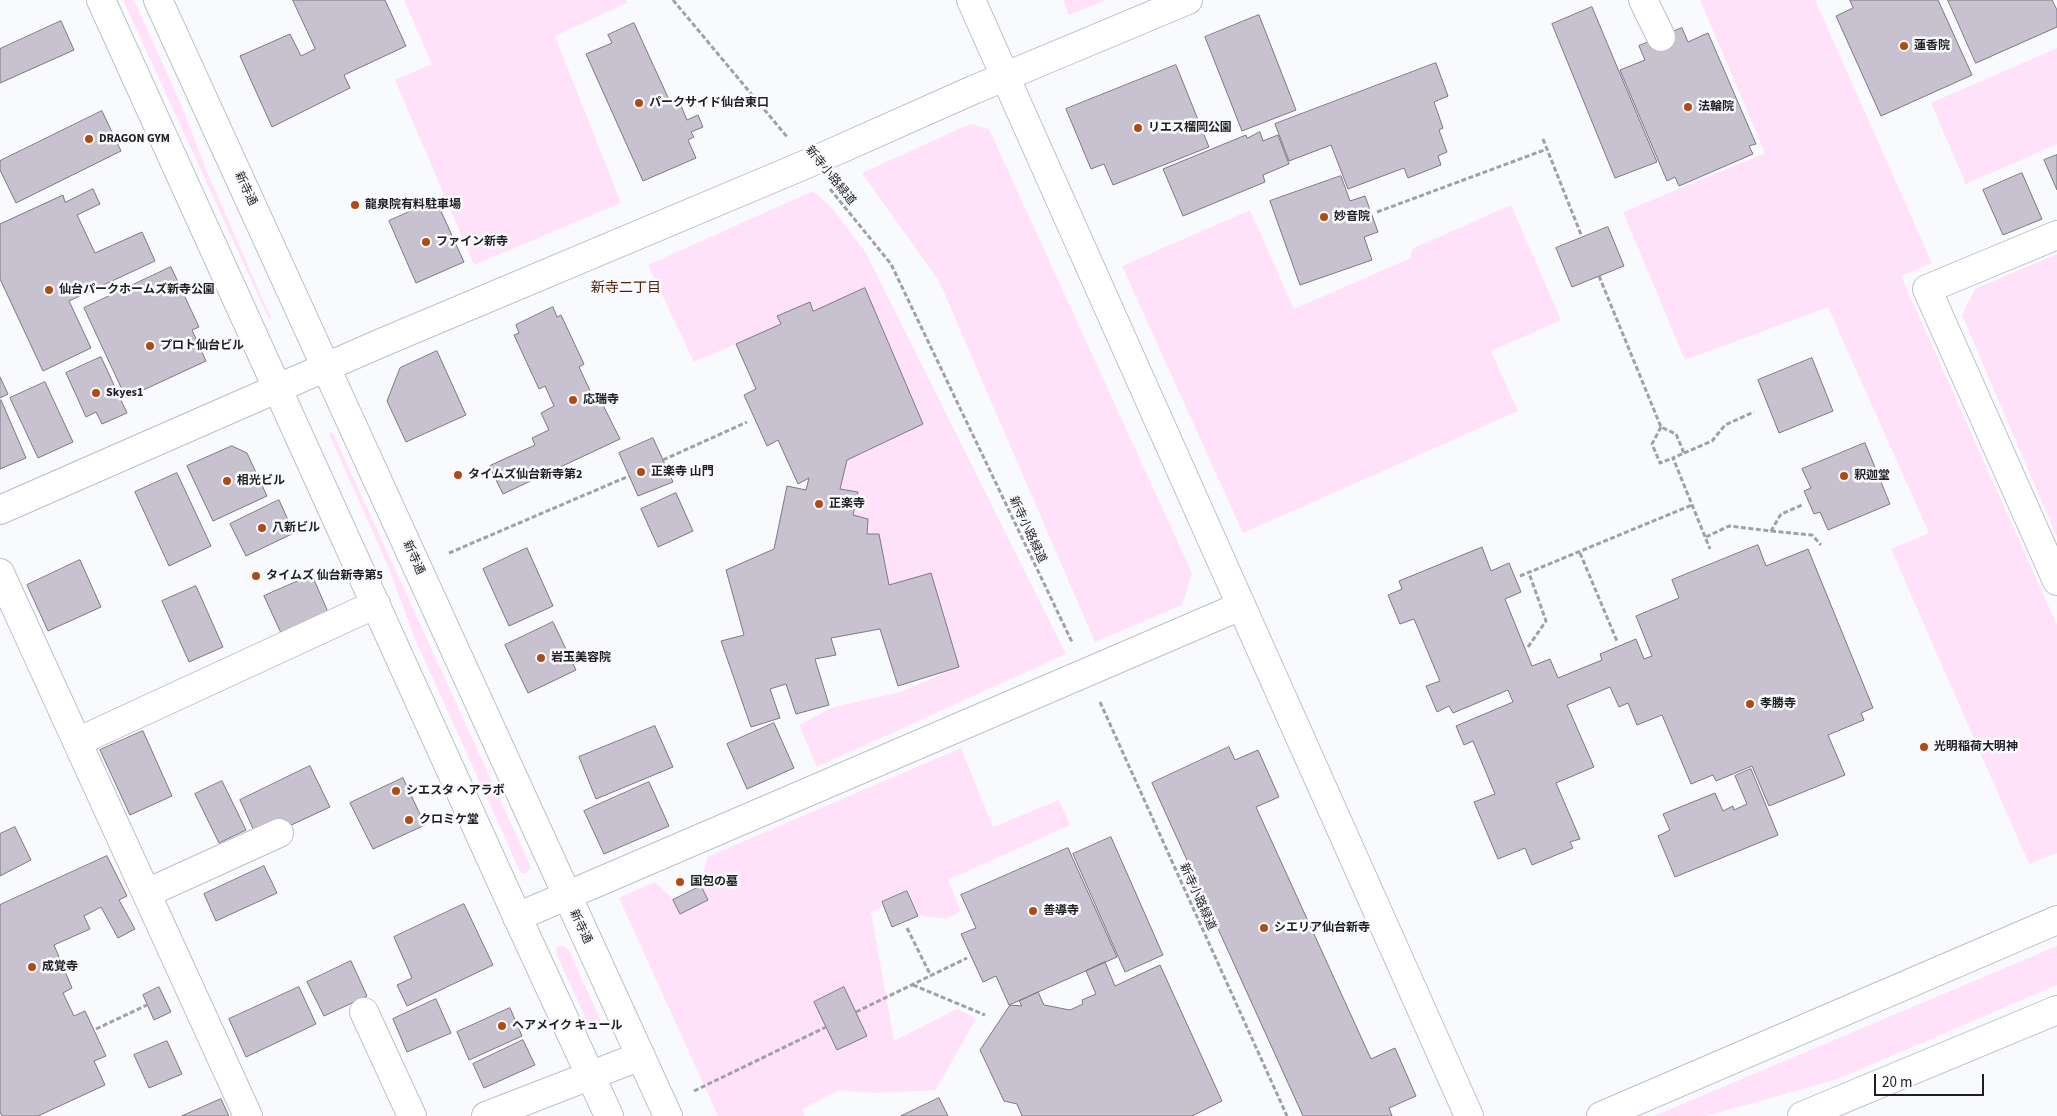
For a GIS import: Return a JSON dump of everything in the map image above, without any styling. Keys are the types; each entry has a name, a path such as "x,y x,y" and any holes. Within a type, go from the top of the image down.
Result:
{"street":[{"path":"101,0 279,388 516,917 609,1116"},
{"name":"新寺通","path":"158,0 327,367 565,895 668,1116"},
{"path":"971,0 1469,1116"},
{"path":"0,510 327,367 809,164 1005,77 1188,0"},
{"path":"1643,0 1661,37"},
{"path":"2057,235 1927,289 2057,581"},
{"path":"0,573 248,1116"},
{"path":"77,742 376,604"},
{"path":"516,917 1241,606"},
{"path":"147,893 279,833"},
{"path":"1601,1116 2057,920"},
{"path":"1802,1116 2057,1010"},
{"path":"364,1012 412,1116"},
{"path":"486,1116 640,1056"}],"path":[{"name":"新寺小路緑道","path":"673,0 891,264 1086,672 1287,1116"},
{"path":"1543,139 1582,237"},
{"path":"1377,212 1547,149"},
{"path":"1599,276 1661,427 1676,434 1684,453"},
{"path":"1661,427 1652,444 1660,463 1712,441 1725,425 1754,412"},
{"path":"663,460 748,422"},
{"path":"1673,458 1710,549"},
{"path":"449,553 629,476"},
{"path":"1520,576 1580,553 1692,504"},
{"path":"1771,531 1781,514 1802,505"},
{"path":"1706,537 1729,526 1812,536 1821,545"},
{"path":"1580,553 1617,641"},
{"path":"1528,647 1546,622 1529,573"},
{"path":"907,928 930,976"},
{"path":"856,1012 967,958"},
{"path":"912,985 985,1015"},
{"path":"96,1029 147,1004"},
{"path":"694,1091 826,1027"}],"shaded area":[{"path":"123,0 134,0 181,104 207,172 271,318 269,319"},
{"path":"404,0 626,0 627,3 555,36 621,203 474,265 395,80 432,64"},
{"path":"1063,0 1106,0 1069,15"},
{"path":"1700,0 1815,0 1932,263 1901,276 2057,625 2057,853 2029,864 1891,549 1929,533 1828,307 1685,360 1623,212 1765,153"},
{"path":"2057,48 2057,144 1966,184 1931,103"},
{"path":"970,124 989,129 1192,573 1182,605 1095,642 939,281 862,173"},
{"path":"813,191 832,208 866,253 1066,654 817,767 799,725 834,707 900,692 959,667 931,574 889,585 879,534 867,534 868,520 853,515 858,493 840,489 847,460 923,424 865,288 813,311 810,302 777,317 781,324 694,362 648,265"},
{"path":"1511,205 1561,320 1491,351 1518,411 1243,533 1122,266 1250,210 1294,309 1411,258 1412,249"},
{"path":"2057,254 2057,537 1962,315 1975,289"},
{"path":"330,432 333,433 530,865 530,869 526,873 522,873 519,869 415,639 388,566 329,434"},
{"path":"961,748 993,827 1059,800 1070,825 948,880 961,911 946,919 918,915 908,889 881,902 881,908 871,912 894,1041 957,1009 976,1018 936,1090 874,1093 839,1090 802,1109 805,1116 718,1116 619,898 655,882 673,899 701,886 707,857"},
{"path":"562,945 569,950 600,1019 600,1023 596,1026 591,1026 588,1023 556,953 557,947"},
{"path":"2057,946 2057,985 1838,1079 1706,1116 1654,1116"}],"building":[{"path":"293,0 385,0 406,46 344,75 350,88 272,127 240,56 290,34 301,56 315,49"},
{"name":"蓮香院","path":"1850,0 1938,0 1972,75 1881,116 1836,16 1853,8"},
{"name":"蓮香院","path":"1948,0 2052,0 2057,10 2057,27 1976,63"},
{"path":"1592,7 1657,162 1615,178 1552,24"},
{"path":"1259,15 1296,110 1242,131 1205,37"},
{"path":"61,21 74,50 0,83 0,49"},
{"name":"パークサイド仙台東口","path":"634,23 671,104 679,101 687,120 698,115 703,127 691,132 694,137 688,140 696,158 643,181 586,54 612,43 608,35"},
{"name":"法輪院","path":"1682,28 1688,42 1708,33 1756,144 1749,146 1753,154 1679,186 1675,177 1667,181 1620,70 1645,60 1639,46"},
{"path":"1436,63 1448,96 1434,102 1443,128 1439,130 1447,152 1438,156 1441,165 1408,178 1404,168 1348,189 1331,145 1289,161 1275,124"},
{"name":"リエス榴岡公園","path":"1176,65 1209,147 1113,185 1104,164 1091,169 1066,109"},
{"path":"102,111 121,151 16,203 0,170 0,161"},
{"path":"1260,132 1263,141 1278,135 1289,164 1263,175 1265,182 1183,216 1163,169 1246,135 1247,138"},
{"path":"2057,155 2057,190 2044,160"},
{"path":"2022,173 2042,219 2003,235 1983,190"},
{"name":"妙音院","path":"1341,176 1350,201 1365,196 1378,232 1364,237 1372,260 1300,285 1270,201"},
{"name":"仙台パークホームズ新寺公園","path":"93,189 100,204 77,215 95,253 142,232 155,261 69,301 91,348 43,371 0,279 0,224 63,195 65,202"},
{"name":"ファイン新寺","path":"436,200 464,262 416,283 389,221"},
{"path":"1608,227 1624,266 1572,287 1556,248"},
{"name":"プロト仙台ビル","path":"171,267 199,327 192,330 206,361 126,398 84,308"},
{"name":"正楽寺","path":"865,288 923,424 847,460 840,489 858,492 853,515 868,519 867,534 879,534 889,585 931,573 959,667 898,686 880,629 831,638 836,655 815,659 829,705 796,714 786,684 770,689 780,718 751,727 721,641 744,635 726,570 774,549 787,486 806,490 809,478 798,484 778,440 767,446 744,395 756,389 736,344 781,324 777,316 810,302 813,311"},
{"name":"応瑞寺","path":"553,307 557,317 561,315 584,364 579,367 595,401 600,399 620,439 503,494 489,466 535,445 532,438 549,430 541,413 554,406 545,386 539,389 514,335 519,333 516,325"},
{"path":"437,351 466,415 406,442 387,401 400,368"},
{"name":"Skyes1","path":"101,357 127,413 102,424 96,412 86,417 66,373"},
{"path":"1812,358 1833,411 1779,433 1758,380"},
{"path":"0,377 8,394 0,398"},
{"path":"45,382 73,442 38,458 10,398"},
{"path":"0,401 26,458 0,469"},
{"path":"653,438 673,482 638,496 619,453"},
{"path":"1865,443 1890,504 1828,530 1820,512 1814,514 1804,491 1811,488 1802,469"},
{"name":"相光ビル","path":"232,446 247,453 267,496 213,521 187,466"},
{"path":"177,473 211,546 169,566 135,492"},
{"path":"676,493 693,531 658,547 641,509"},
{"name":"八新ビル","path":"279,500 294,533 246,556 230,524"},
{"name":"孝勝寺","path":"1758,545 1766,566 1808,549 1873,708 1861,713 1864,720 1828,735 1845,775 1769,806 1752,766 1716,781 1713,775 1691,784 1662,715 1637,725 1628,703 1619,707 1610,687 1567,705 1594,767 1556,783 1580,839 1570,842 1573,848 1532,865 1525,848 1498,859 1474,802 1495,794 1473,741 1464,745 1456,726 1513,702 1508,690 1453,713 1449,706 1437,712 1426,686 1440,681 1414,619 1400,624 1388,595 1402,589 1399,581 1482,547 1491,571 1509,563 1521,592 1505,599 1532,666 1550,659 1558,678 1602,660 1600,654 1636,639 1644,659 1652,656 1636,616 1679,598 1672,580"},
{"path":"527,548 553,606 509,626 483,569"},
{"path":"80,560 101,607 48,631 27,585"},
{"path":"312,575 328,612 281,633 264,596"},
{"path":"196,586 223,647 189,662 162,601"},
{"path":"553,622 576,670 528,693 505,645"},
{"path":"774,723 794,768 747,789 727,744"},
{"path":"655,726 673,767 596,799 579,757"},
{"path":"143,731 172,796 130,815 100,750"},
{"name":"シエリア仙台新寺","path":"1229,747 1235,760 1258,750 1279,797 1256,807 1371,1059 1395,1048 1416,1096 1389,1108 1392,1116 1303,1116 1152,783"},
{"path":"310,766 330,807 287,827 283,820 255,833 240,800"},
{"path":"1751,769 1778,835 1675,877 1658,836 1670,830 1663,814 1715,793 1723,811 1733,806 1734,810 1747,804 1735,776"},
{"path":"403,778 425,825 373,849 350,803"},
{"path":"222,781 246,830 219,843 195,794"},
{"path":"649,782 669,826 604,854 584,811"},
{"path":"15,827 31,860 0,876 0,834"},
{"path":"1111,837 1163,955 1125,972 1073,854"},
{"name":"善導寺","path":"1068,848 1117,957 1009,1005 996,976 983,982 961,934 976,928 961,895"},
{"name":"成覚寺","path":"107,856 127,896 119,900 135,929 118,938 101,907 84,916 90,929 54,945 72,988 63,993 74,1016 85,1011 106,1056 94,1061 105,1085 38,1116 2,1116 0,1112 0,905"},
{"path":"264,866 277,893 216,921 204,894"},
{"path":"701,886 708,900 680,914 673,900"},
{"path":"907,891 918,916 892,927 882,902"},
{"path":"464,904 493,965 407,1006 397,985 412,978 394,937"},
{"path":"351,961 367,996 324,1016 307,982"},
{"path":"1105,962 1115,986 1160,965 1222,1101 1192,1116 1022,1116 1017,1104 1004,1101 980,1050 1010,1005 1022,1006 1019,1001 1038,992 1044,1005 1070,1010 1083,1004 1082,1000 1096,994 1086,971"},
{"path":"159,987 171,1012 154,1020 143,995"},
{"path":"299,987 316,1024 246,1057 229,1019"},
{"path":"844,987 867,1036 837,1050 814,1002"},
{"path":"436,999 451,1033 407,1052 393,1019"},
{"path":"510,1008 522,1036 469,1060 457,1032"},
{"path":"523,1040 535,1065 484,1088 473,1064"},
{"path":"167,1041 182,1074 149,1088 134,1055"},
{"path":"939,1098 948,1116 901,1116"},
{"path":"221,1099 229,1116 182,1116"}],"place":[{"name":"蓮香院","path":"1904,46"},
{"name":"パークサイド仙台東口","path":"639,103"},
{"name":"法輪院","path":"1688,107"},
{"name":"リエス榴岡公園","path":"1138,128"},
{"name":"DRAGON GYM","path":"89,139"},
{"name":"龍泉院有料駐車場","path":"355,205"},
{"name":"妙音院","path":"1324,217"},
{"name":"ファイン新寺","path":"426,242"},
{"name":"仙台パークホームズ新寺公園","path":"49,290"},
{"name":"プロト仙台ビル","path":"150,346"},
{"name":"Skyes1","path":"96,393"},
{"name":"応瑞寺","path":"573,400"},
{"name":"正楽寺 山門","path":"641,472"},
{"name":"タイムズ仙台新寺第2","path":"458,475"},
{"name":"釈迦堂","path":"1844,476"},
{"name":"相光ビル","path":"227,481"},
{"name":"正楽寺","path":"819,504"},
{"name":"八新ビル","path":"262,528"},
{"name":"タイムズ 仙台新寺第5","path":"256,576"},
{"name":"岩玉美容院","path":"541,658"},
{"name":"孝勝寺","path":"1750,704"},
{"name":"光明稲荷大明神","path":"1924,747"},
{"name":"シエスタ ヘアラボ","path":"396,791"},
{"name":"クロミケ堂","path":"409,820"},
{"name":"国包の墓","path":"680,882"},
{"name":"善導寺","path":"1033,911"},
{"name":"シエリア仙台新寺","path":"1264,928"},
{"name":"成覚寺","path":"32,967"},
{"name":"ヘアメイク キュール","path":"502,1026"}],"district":[{"name":"新寺二丁目","path":"626,289"}]}
